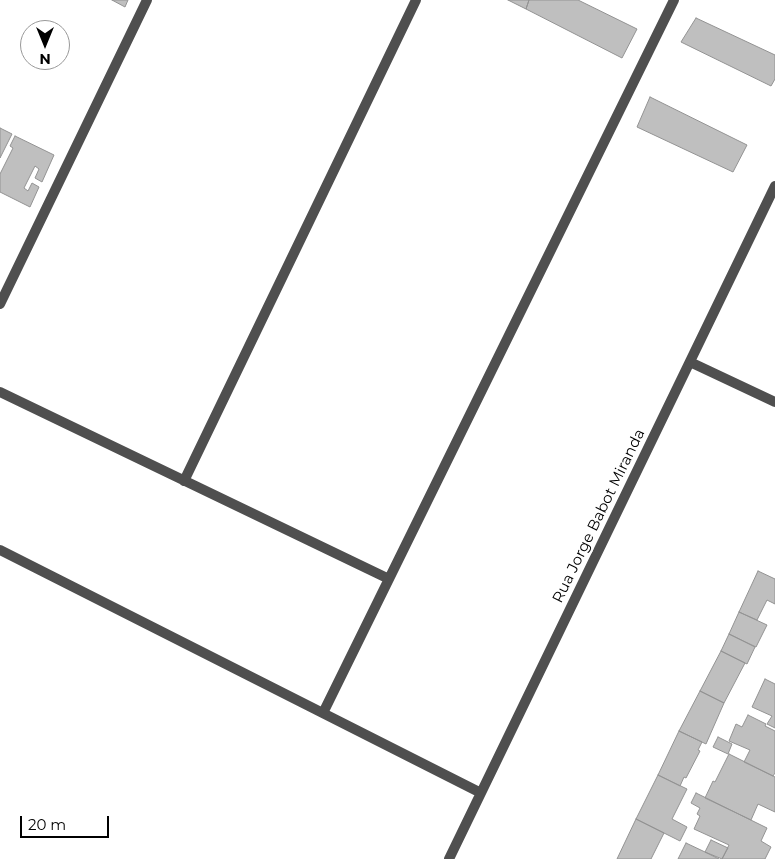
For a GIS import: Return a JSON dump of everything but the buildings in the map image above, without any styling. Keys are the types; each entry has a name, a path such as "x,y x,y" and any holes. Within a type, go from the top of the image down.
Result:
{"street":[{"path":"0,304 147,0"},
{"path":"184,481 416,0"},
{"path":"323,713 674,0"},
{"name":"Rua Jorge Babot Miranda","path":"449,859 775,186"},
{"path":"690,362 775,402"},
{"path":"0,392 389,579"},
{"path":"0,550 482,792"}]}
